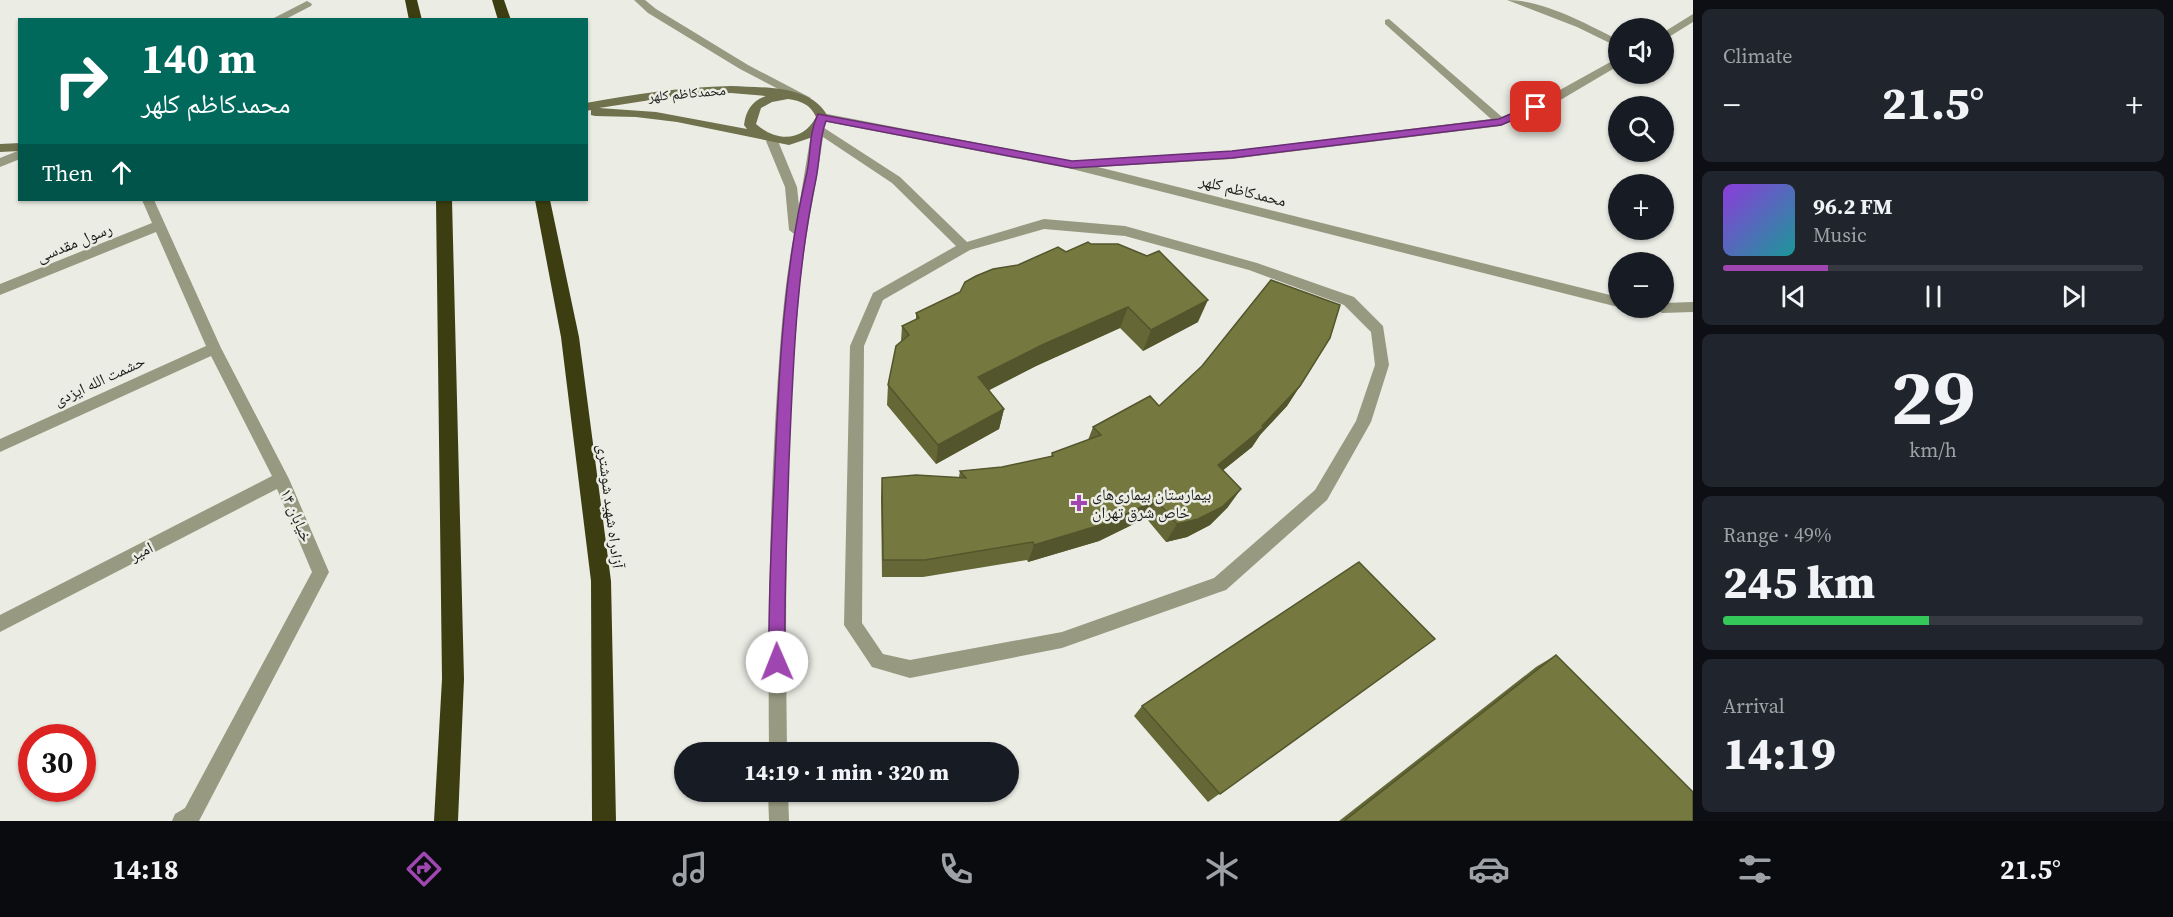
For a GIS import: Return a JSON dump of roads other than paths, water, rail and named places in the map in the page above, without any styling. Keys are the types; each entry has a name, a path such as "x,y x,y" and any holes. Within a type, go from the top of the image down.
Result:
{"highway":[{"path":"411,0 416,18"},
{"path":"498,0 504,18"},
{"path":"444,201 453,679 446,821"},
{"name":"آزادراه شهید شوشتری","path":"542,201 570,337 601,581 604,821"}],"main road":[{"name":"محمدکاظم کلهر","path":"588,107 651,95 701,90 752,89 789,95"},
{"path":"789,95 805,99 817,106 820,122 807,137 790,141 772,141 758,135 750,125 750,114 758,104 772,97 789,95"},
{"name":"محمدکاظم کلهر","path":"588,112 653,115 705,123 758,135"},
{"path":"0,148 18,147"}],"street":[{"path":"639,0 652,11 744,67 805,99"},
{"path":"1512,0 1581,25 1608,39"},
{"path":"279,18 307,4"},
{"path":"1674,30 1693,16"},
{"path":"1389,22 1501,122"},
{"path":"1072,165 1232,155 1501,122 1553,99 1608,68"},
{"path":"778,742 777,581 785,389 800,224 815,160 820,122 896,180 965,247"},
{"name":"محمدکاظم کلهر","path":"820,122 1072,165 1608,299"},
{"path":"772,141 791,187 797,254"},
{"path":"0,163 18,155"},
{"name":"خیابان ۱۴","path":"148,201 214,348 281,479 321,572 192,815 182,821"},
{"path":"1044,224 1125,231 1252,266 1349,301 1378,330 1382,364 1363,422 1321,495 1220,585 1062,640 909,669 878,661 853,625 857,346 878,297 965,247 1044,224"},
{"name":"رسول مقدسی","path":"0,290 160,225"},
{"path":"1674,309 1693,307"},
{"name":"حشمت الله ایزدی","path":"0,446 214,348"},
{"name":"امیر","path":"0,624 281,479"},
{"path":"778,802 779,821"}],"place":[{"name":"بیمارستان بیماری‌های خاص شرق تهران","path":"1079,503"}]}
